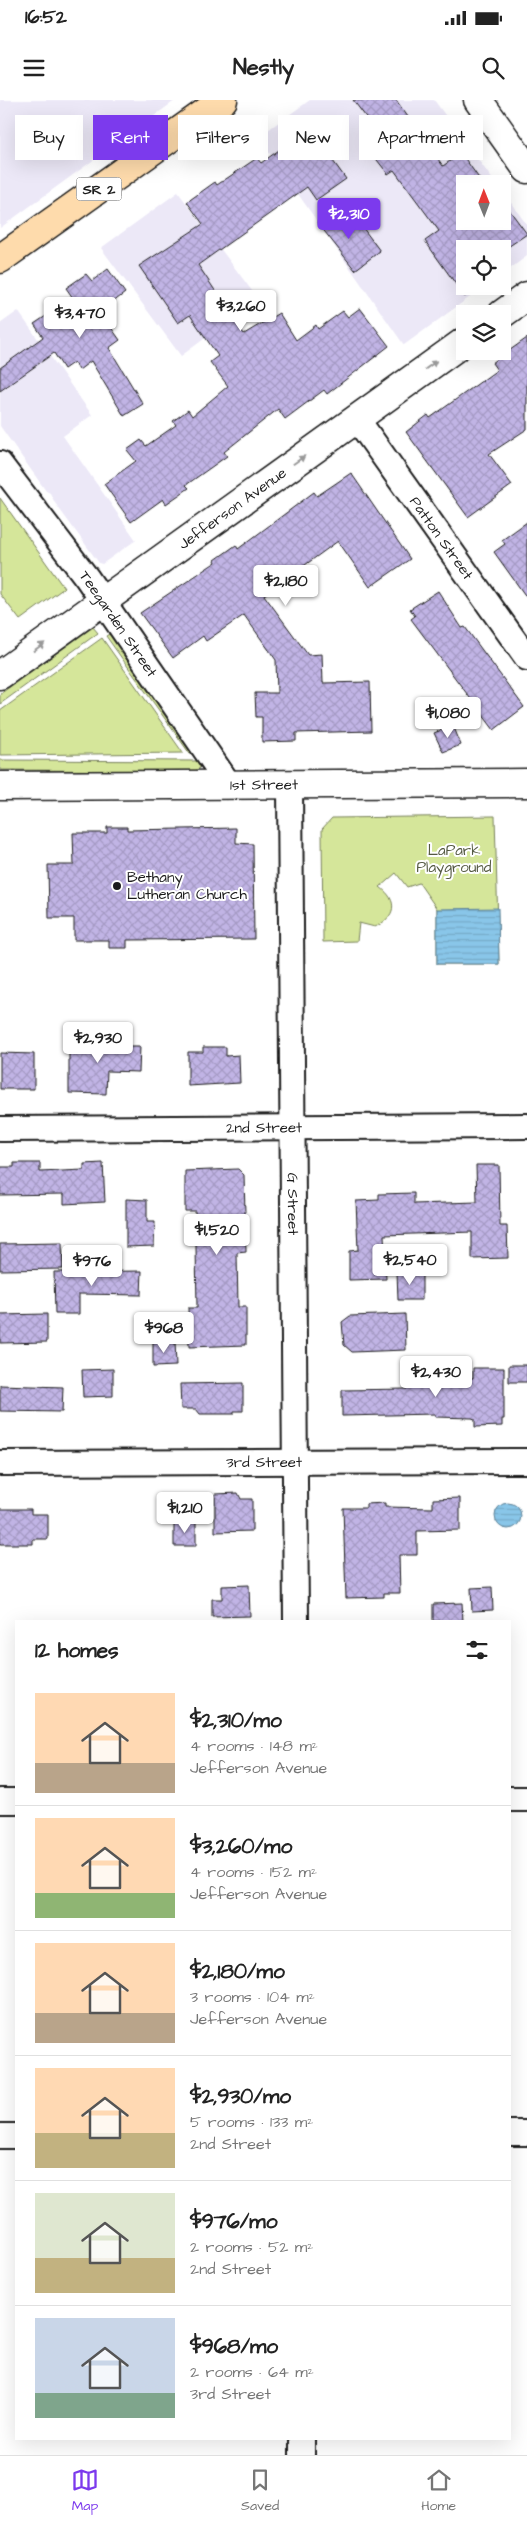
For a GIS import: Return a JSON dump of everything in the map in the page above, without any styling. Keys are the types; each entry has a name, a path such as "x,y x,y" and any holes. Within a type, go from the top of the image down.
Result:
{"main road":[{"name":"SR 2","path":"0,259 223,100"}],"street":[{"path":"478,100 527,169"},
{"path":"511,308 527,296"},
{"name":"Jefferson Avenue","path":"0,675 456,348"},
{"name":"Patton Street","path":"357,419 527,658"},
{"name":"Teegarden Street","path":"0,464 102,600 230,786"},
{"name":"1st Street","path":"0,786 527,783"},
{"name":"G Street","path":"290,785 296,1620"},
{"name":"2nd Street","path":"0,1129 527,1126"},
{"name":"3rd Street","path":"0,1463 527,1461"},
{"path":"511,1799 527,1799"},
{"path":"0,1801 15,1801"},
{"path":"511,2133 527,2133"},
{"path":"0,2136 15,2136"},
{"path":"302,2440 302,2455"}],"shaded area":[{"path":"0,100 176,100 155,115 93,115 94,160 0,228"},
{"path":"310,100 434,100 445,115 359,115 359,160 478,160 489,175 456,175 456,230 511,230 511,203 527,225 527,256 511,268 511,240 456,240 456,295 473,295 459,305 456,305 456,307 404,345 268,151 268,130 278,123 278,160 349,160 349,115 289,115"},
{"path":"178,192 258,299 181,356 101,248"},
{"path":"18,311 92,415 63,436 136,540 102,564 99,563 0,426 0,324"}],"green space":[{"path":"0,498 64,588 20,620 0,594"},
{"path":"93,627 98,633 0,704 0,694"},
{"path":"111,633 197,754 190,754 106,636"},
{"path":"102,638 183,753 0,755 0,711"},
{"path":"0,760 199,761 200,768 195,771 0,770"},
{"name":"LaPark Playground","path":"495,816 499,964 437,964 437,909 419,883 407,887 396,873 380,887 386,892 392,903 391,914 382,923 375,927 359,923 357,941 323,942 322,829 332,818"}],"water":[{"path":"498,908 499,964 437,964 437,909"},
{"path":"508,1503 517,1507 521,1516 517,1525 508,1529 499,1525 495,1516 499,1507"}],"building":[{"path":"353,100 396,100 407,115 364,115"},
{"path":"278,151 278,160 332,160 346,179 316,200 307,187 198,265 244,334 279,313 296,340 316,325 318,329 343,311 348,317 360,308 389,346 327,394 324,390 285,419 278,409 224,452 227,456 186,485 189,488 166,504 163,499 131,522 104,484 136,461 127,450 141,440 146,446 176,425 173,421 188,410 192,416 228,386 210,362 218,356 190,315 178,323 139,266 203,224 187,202 215,182 217,185 254,160 259,160 261,163 268,160"},
{"path":"377,160 439,160 443,166 451,160 466,160 477,175 456,175 456,230 511,230 511,212 527,234 511,245 511,240 456,240 456,284 425,241 439,231 394,170 388,174"},
{"path":"335,209 350,231 360,224 380,251 355,270 317,222"},
{"path":"108,269 125,293 100,312 120,340 109,348 143,404 124,416 91,361 79,370 74,362 64,369 54,353 0,391 0,368 43,337 34,324 73,298 66,288 86,274 92,281"},
{"path":"527,338 527,429 489,454 512,485 468,517 406,432 428,415 430,418 497,370 492,363 496,360 511,360 511,349"},
{"path":"351,473 410,559 370,587 338,541 264,595 308,655 322,654 323,683 370,682 371,731 296,733 296,741 262,742 262,717 256,717 255,693 277,693 276,660 244,615 206,641 203,636 173,658 140,613 216,562 215,560 236,545 238,549 314,492 317,496"},
{"path":"527,522 527,598 494,552 505,544 502,540"},
{"path":"438,591 462,628 465,627 524,707 494,730 411,619 415,616 410,609"},
{"path":"453,725 461,745 443,752 434,733"},
{"name":"Bethany Lutheran Church","path":"107,827 127,827 127,830 236,828 236,843 253,844 254,939 127,940 127,948 109,948 109,940 74,940 74,918 49,918 48,865 74,865 73,833 107,833"},
{"path":"73,1038 107,1038 107,1047 140,1047 139,1072 107,1071 106,1094 69,1093 69,1052 73,1052"},
{"path":"203,1047 226,1047 226,1056 239,1055 240,1083 188,1086 188,1052 203,1052"},
{"path":"0,1053 34,1054 34,1089 0,1089"},
{"path":"14,1163 40,1163 40,1172 84,1170 84,1164 103,1163 105,1202 64,1204 64,1194 0,1195 0,1167 14,1167"},
{"path":"476,1165 499,1165 500,1226 507,1226 508,1258 472,1259 472,1232 384,1235 386,1279 349,1280 349,1251 358,1250 356,1201 379,1200 379,1194 414,1193 414,1204 477,1202"},
{"path":"238,1169 244,1175 246,1252 237,1253 238,1307 246,1307 246,1345 189,1347 188,1308 197,1308 196,1247 195,1211 185,1211 185,1171"},
{"path":"126,1199 147,1200 147,1222 155,1222 154,1246 126,1247"},
{"path":"62,1243 63,1269 0,1270 0,1244"},
{"path":"142,1271 141,1295 79,1294 79,1314 55,1314 54,1272"},
{"path":"397,1272 422,1272 422,1300 398,1300"},
{"path":"47,1314 47,1342 0,1343 0,1315"},
{"path":"405,1314 406,1350 352,1352 344,1345 342,1322 350,1316"},
{"path":"175,1341 176,1366 153,1367 153,1342"},
{"path":"509,1365 527,1365 527,1382 509,1382"},
{"path":"473,1368 504,1368 504,1419 502,1419 502,1426 475,1427 475,1419 472,1418 435,1417 435,1414 342,1416 342,1390 407,1389 407,1373 432,1372 432,1377 473,1378"},
{"path":"113,1369 113,1396 83,1397 82,1370"},
{"path":"243,1383 243,1411 234,1411 234,1414 200,1414 196,1409 181,1409 180,1384"},
{"path":"0,1385 63,1387 62,1412 0,1411"},
{"path":"238,1493 241,1499 252,1499 252,1531 215,1532 215,1494"},
{"path":"460,1498 460,1530 417,1531 417,1555 399,1555 400,1593 384,1593 384,1597 346,1598 343,1508 366,1508 366,1504 385,1503 385,1507 433,1508 433,1499"},
{"path":"0,1509 31,1509 31,1514 48,1514 48,1539 33,1539 33,1544 0,1544"},
{"path":"174,1521 196,1521 196,1546 174,1546"},
{"path":"249,1585 250,1616 212,1617 212,1599 222,1599 222,1586"},
{"path":"492,1587 493,1610 472,1611 471,1588"},
{"path":"462,1603 463,1620 433,1620 433,1604"}],"place":[{"name":"Bethany Lutheran Church","path":"117,886"}]}
